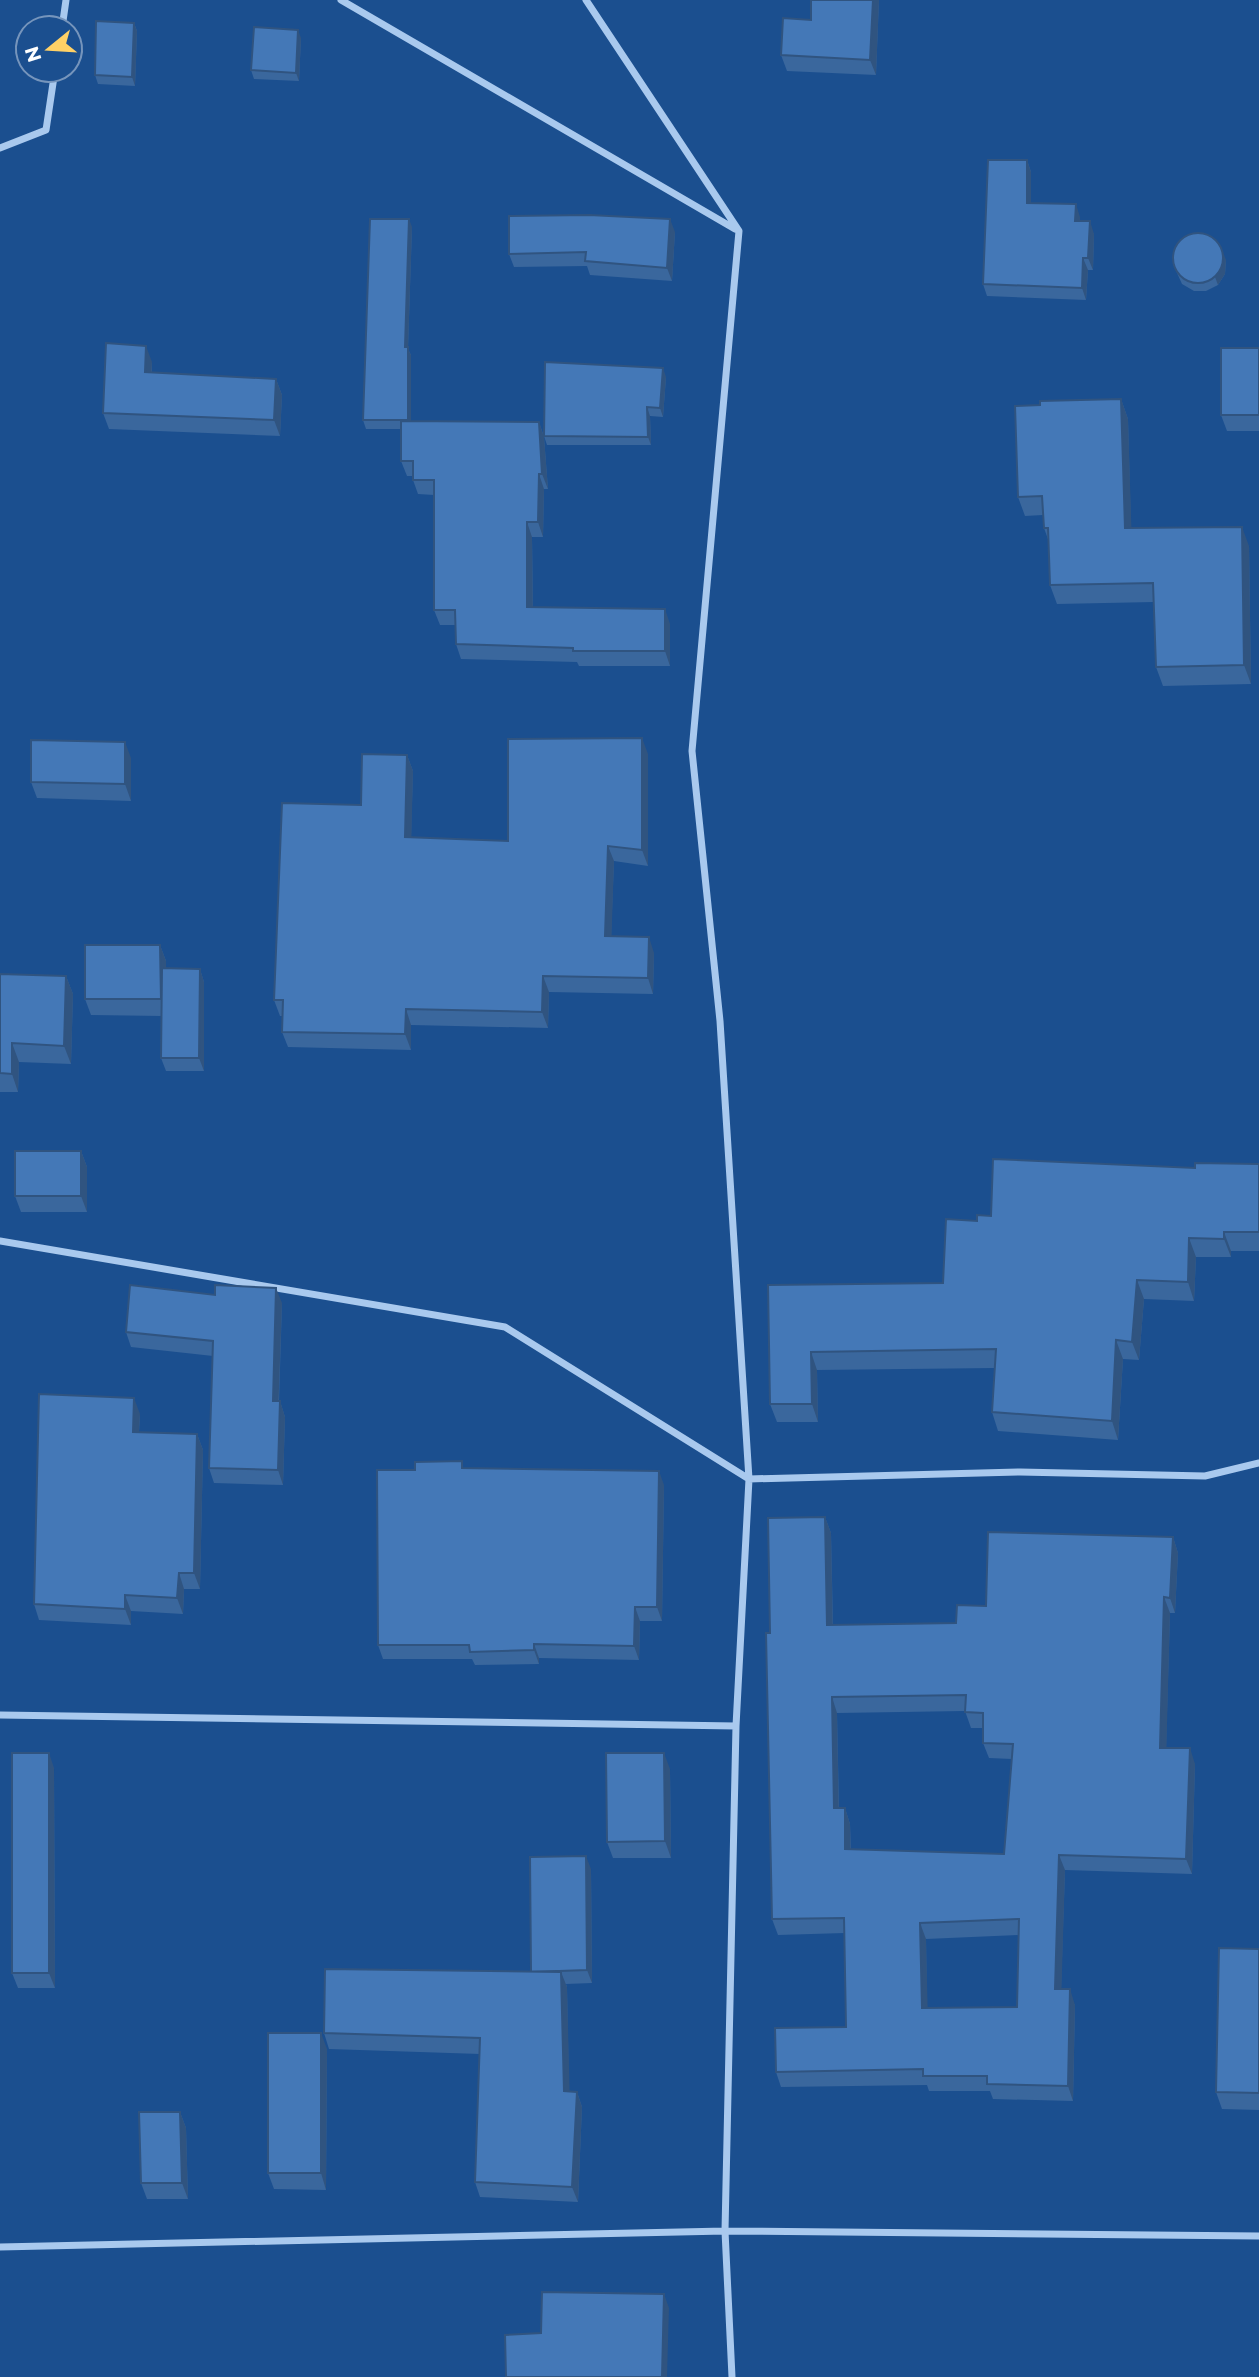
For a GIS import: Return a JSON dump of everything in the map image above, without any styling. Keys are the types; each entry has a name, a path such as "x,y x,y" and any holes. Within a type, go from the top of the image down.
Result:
{"street":[{"path":"341,0 739,231"},
{"path":"586,0 739,231 692,751 720,1021 749,1479 736,1726 725,2231 733,2377"},
{"path":"0,148 46,130 53,84"},
{"path":"0,1241 505,1327 749,1479 1020,1472 1205,1476 1259,1463"},
{"path":"0,1715 736,1726"},
{"path":"0,2247 725,2231 1259,2236"}],"building":[{"path":"811,0 873,0 870,60 781,55 783,18 811,20"},
{"path":"96,21 134,23 132,77 95,75"},
{"path":"254,27 298,30 296,73 251,70"},
{"path":"988,160 1027,160 1027,203 1076,204 1075,221 1090,221 1088,258 1083,258 1082,288 983,284"},
{"path":"589,215 670,219 667,268 585,261 586,252 509,254 509,216"},
{"path":"370,219 409,219 405,347 408,347 408,420 363,420"},
{"path":"1198,233 1216,240 1223,258 1216,276 1198,283 1180,276 1173,258 1180,240"},
{"path":"106,343 146,346 145,372 276,379 274,420 103,413"},
{"path":"1221,348 1259,348 1259,415 1221,415"},
{"path":"545,362 663,368 660,408 647,407 648,437 544,436"},
{"path":"1121,399 1125,528 1242,527 1244,665 1156,667 1153,583 1050,585 1048,528 1044,528 1042,496 1018,497 1015,406 1040,405 1040,401"},
{"path":"401,421 539,422 542,474 539,474 538,522 527,522 527,607 665,609 665,651 573,651 573,648 456,644 455,610 434,610 434,480 413,480 413,461 401,461"},
{"path":"642,738 642,850 608,846 605,936 649,937 648,978 543,976 542,1012 406,1009 405,1034 282,1032 283,1000 274,1000 282,803 361,805 362,754 407,755 405,837 508,841 508,739"},
{"path":"31,740 125,742 125,784 31,782"},
{"path":"85,945 160,945 161,999 85,999"},
{"path":"162,968 200,969 199,1058 161,1058"},
{"path":"0,974 66,976 64,1046 12,1043 12,1074 0,1073"},
{"path":"15,1151 81,1151 81,1196 15,1196"},
{"path":"993,1159 1195,1168 1195,1163 1259,1164 1259,1232 1224,1232 1224,1239 1189,1238 1188,1282 1137,1280 1132,1342 1116,1340 1112,1421 992,1412 996,1349 811,1352 812,1404 770,1404 768,1285 943,1283 946,1219 977,1221 977,1215 991,1216"},
{"path":"130,1285 215,1295 215,1285 276,1288 273,1401 280,1401 278,1470 209,1468 213,1341 126,1332"},
{"path":"39,1394 134,1398 133,1432 197,1434 194,1573 179,1573 177,1598 125,1595 125,1609 34,1604"},
{"path":"462,1461 462,1468 659,1471 657,1607 635,1607 634,1646 534,1644 534,1650 470,1652 469,1645 378,1645 377,1470 415,1470 415,1462"},
{"path":"825,1517 827,1625 956,1623 957,1605 986,1606 988,1532 1173,1537 1170,1598 1164,1597 1160,1748 1190,1748 1186,1859 1059,1855 1055,1989 1070,1989 1068,2086 987,2084 987,2076 923,2076 923,2069 776,2072 775,2028 846,2027 844,1918 772,1919 766,1633 770,1633 768,1518","holes":["966,1695 965,1712 983,1713 983,1743 1013,1744 1004,1854 845,1849 845,1808 834,1808 832,1697","1019,1919 1017,2007 922,2008 920,1923"]},
{"path":"12,1753 49,1753 49,1973 12,1973"},
{"path":"606,1753 664,1753 665,1841 607,1842"},
{"path":"586,1856 587,1970 531,1972 530,1857"},
{"path":"1219,1948 1259,1949 1259,2093 1216,2092"},
{"path":"325,1969 561,1972 564,2091 577,2092 572,2187 475,2182 480,2038 324,2033"},
{"path":"268,2033 321,2033 321,2173 268,2173"},
{"path":"139,2112 180,2112 182,2183 141,2183"},
{"path":"542,2292 664,2294 662,2377 506,2377 505,2335 541,2333"}]}
